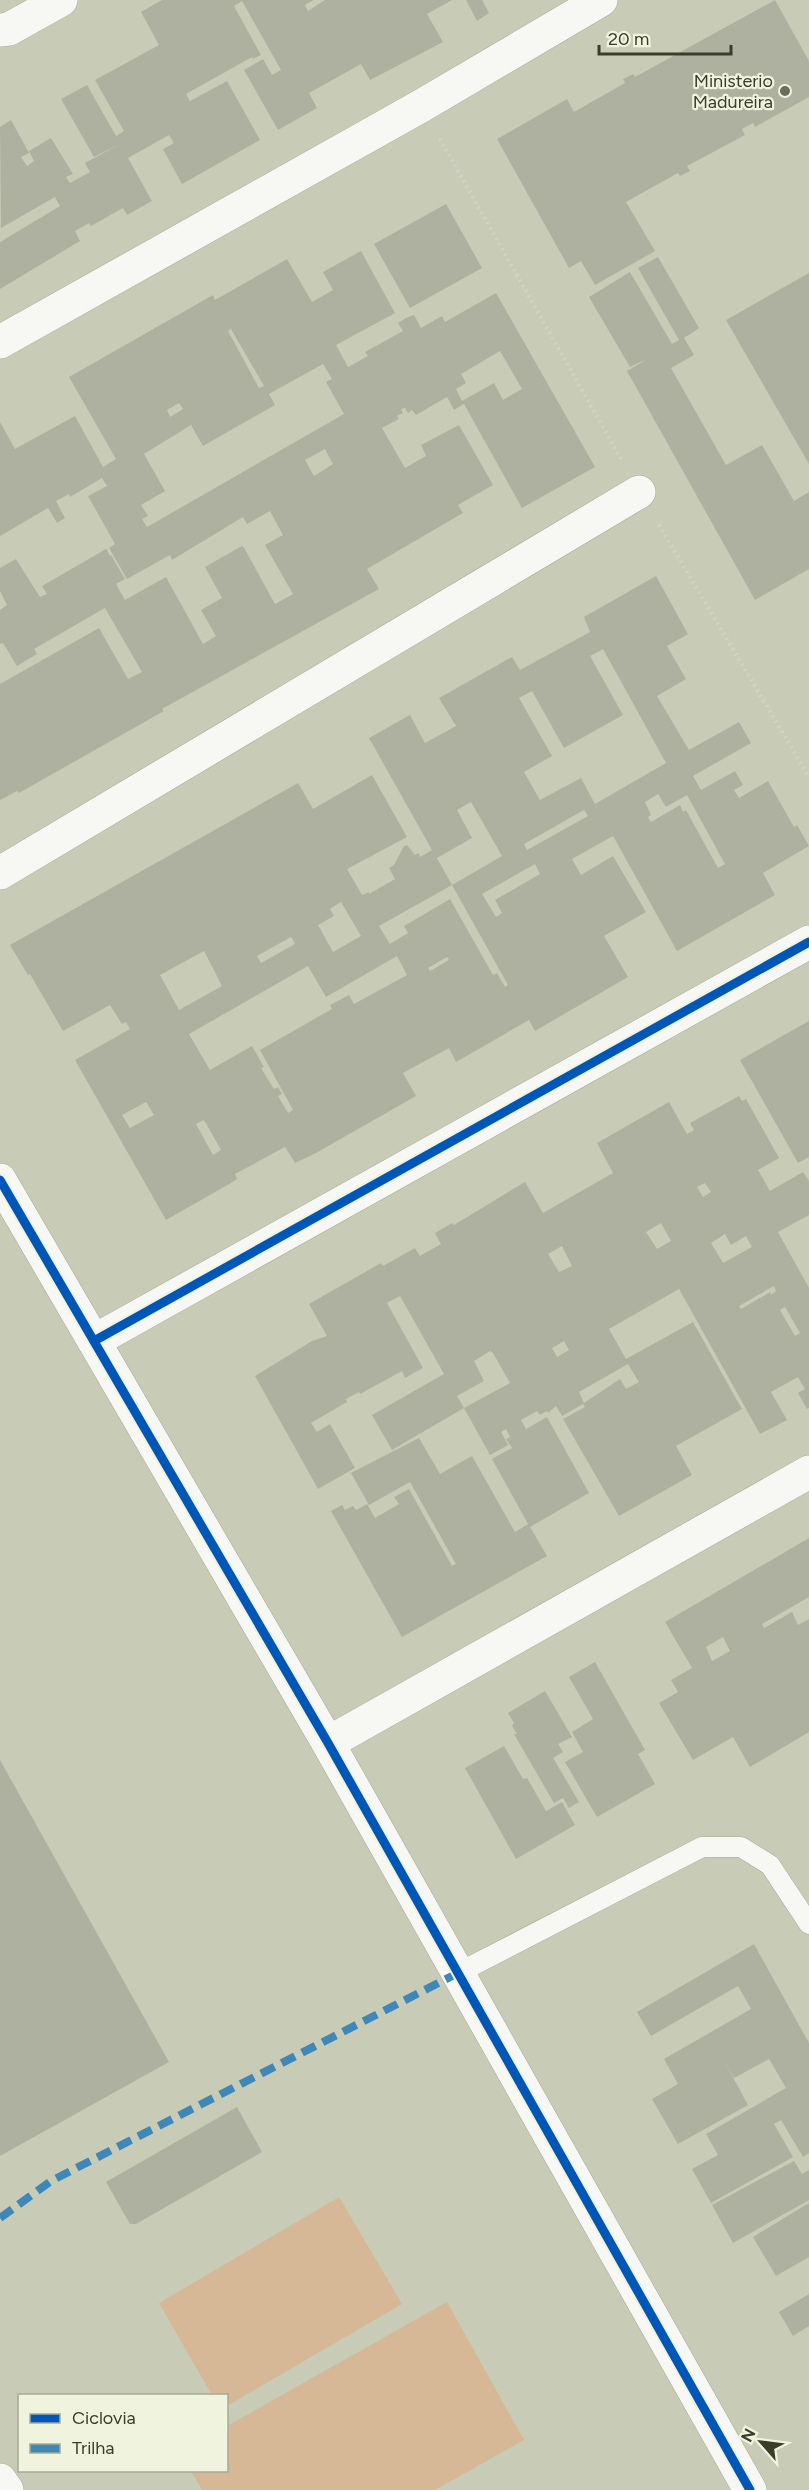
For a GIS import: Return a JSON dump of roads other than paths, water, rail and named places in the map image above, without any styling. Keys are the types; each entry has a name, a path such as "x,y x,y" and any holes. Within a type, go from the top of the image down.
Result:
{"street":[{"path":"0,30 9,29 61,0"},
{"path":"0,342 421,106 601,0"},
{"path":"0,873 639,492"},
{"path":"94,1341 809,942"},
{"path":"0,1180 328,1743 750,2490"},
{"path":"328,1743 809,1472"},
{"path":"0,2480 7,2490"}],"lane":[{"path":"458,1973 702,1847 741,1847 770,1865 809,1924"}],"place":[{"name":"Ministerio Madureira","path":"785,91"}]}
